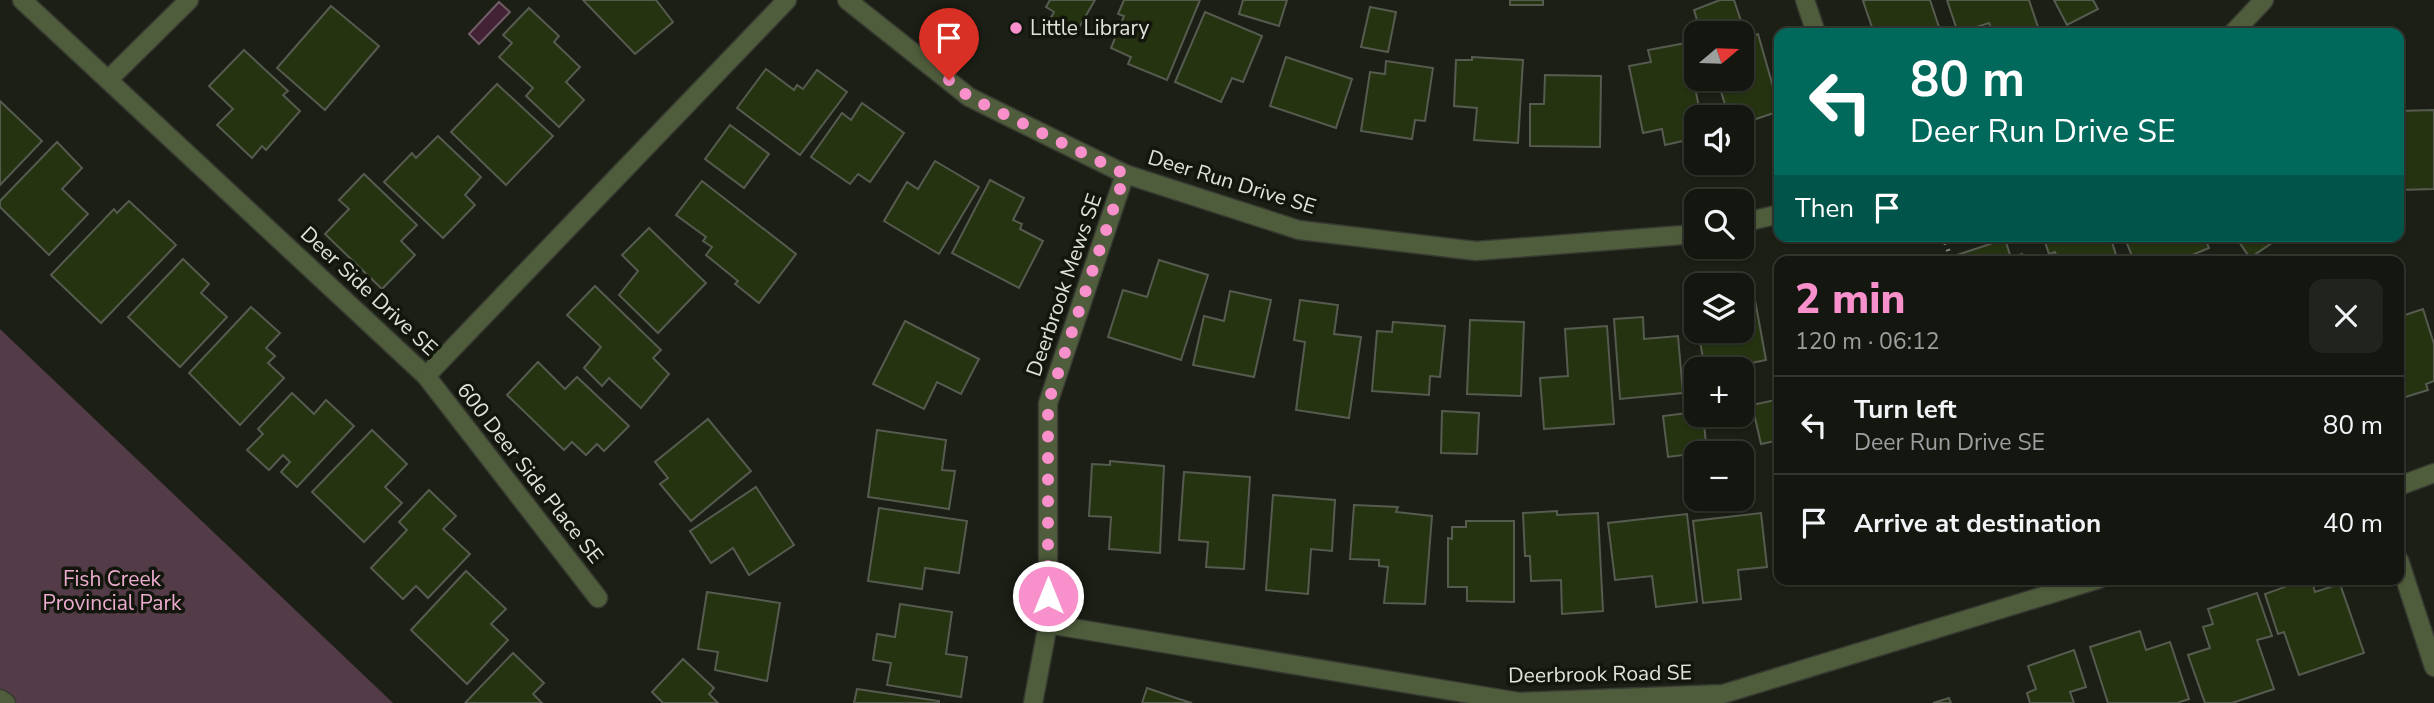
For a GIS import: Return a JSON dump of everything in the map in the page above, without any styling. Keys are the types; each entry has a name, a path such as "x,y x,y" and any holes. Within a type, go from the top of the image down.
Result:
{"street":[{"name":"Deer Side Drive SE","path":"22,0 426,376 787,0"},
{"path":"108,80 189,0"},
{"name":"Deer Run Drive SE","path":"847,0 969,97 1125,174 1299,230 1476,251 1684,235"},
{"path":"1805,0 1814,28"},
{"path":"2238,28 2264,0"},
{"name":"Deerbrook Mews SE","path":"1033,703 1048,624 1048,403 1125,174"},
{"path":"1754,220 1774,215"},
{"name":"600 Deer Side Place SE","path":"426,376 598,598"},
{"path":"2404,484 2434,473"},
{"path":"2404,575 2434,667"},
{"name":"Deerbrook Road SE","path":"1048,624 1519,703 1723,694 2079,585"},
{"path":"0,699 6,703"}],"green space":[{"name":"Fish Creek Provincial Park","path":"0,329 393,703 0,703"}],"shaded area":[{"path":"499,2 510,12 479,44 469,34"}],"building":[{"path":"583,0 656,0 673,22 635,54"},
{"path":"1050,0 1095,0 1074,36 1049,21 1054,12 1046,7"},
{"path":"1124,0 1200,0 1167,80 1128,64 1131,57 1111,48 1124,16 1118,14"},
{"path":"1243,0 1287,0 1279,26 1239,14"},
{"path":"1510,0 1543,0 1543,5 1510,5"},
{"path":"1720,0 1734,0 1741,21 1697,21 1694,10"},
{"path":"1930,0 1939,28 1872,28 1863,1"},
{"path":"1947,0 2029,0 2038,28 1991,28 1989,23 1974,28 1956,28"},
{"path":"2054,0 2093,0 2098,9 2067,25"},
{"path":"331,6 379,46 325,110 277,68"},
{"path":"1370,7 1396,12 1388,52 1361,47"},
{"path":"529,8 559,36 554,42 580,67 566,82 584,100 559,127 526,96 533,88 499,57 512,43 503,35"},
{"path":"1205,12 1262,36 1243,82 1232,78 1221,102 1175,82"},
{"path":"1758,34 1774,90 1774,113 1754,120 1754,105 1725,105 1721,91 1754,91 1754,35"},
{"path":"1684,43 1684,91 1696,91 1699,105 1684,105 1684,141 1665,145 1662,129 1643,133 1629,66 1651,62 1648,50"},
{"path":"244,50 288,91 283,95 300,111 266,150 262,146 252,158 217,125 233,109 209,86"},
{"path":"1286,57 1352,79 1336,128 1270,106"},
{"path":"1472,57 1523,60 1518,143 1474,140 1477,108 1454,106 1456,60 1472,60"},
{"path":"1386,61 1433,68 1425,121 1415,120 1412,139 1361,131 1370,72 1385,74"},
{"path":"766,69 794,90 797,85 803,89 817,70 847,92 800,155 737,108"},
{"path":"1545,75 1601,76 1600,147 1530,146 1530,104 1544,104"},
{"path":"497,84 553,136 506,185 451,132"},
{"path":"0,101 42,141 0,185"},
{"path":"862,103 904,133 870,182 858,174 850,184 811,157 842,113 851,120"},
{"path":"2434,110 2434,189 2404,190 2404,111"},
{"path":"730,125 769,154 744,188 705,159"},
{"path":"438,136 481,177 465,195 475,205 443,238 384,182 412,153 416,158"},
{"path":"57,142 82,168 62,189 88,214 49,255 0,207 0,201"},
{"path":"935,161 979,187 939,254 884,221 907,182 918,189"},
{"path":"364,174 417,225 401,241 415,255 382,289 325,234 349,209 339,200"},
{"path":"990,180 1024,198 1013,220 1022,224 1020,229 1043,241 1019,288 952,253"},
{"path":"702,181 796,254 759,303 735,284 738,281 706,255 712,247 703,241 706,237 676,215"},
{"path":"129,201 176,245 101,323 51,275 114,209 117,213"},
{"path":"649,228 706,283 658,333 619,295 638,271 622,255"},
{"path":"1996,242 2006,242 2010,256 1957,256"},
{"path":"2045,242 2112,242 2116,256 2056,256 2055,252 2049,254"},
{"path":"2126,242 2206,242 2209,248 2190,256 2132,256"},
{"path":"2239,242 2273,242 2253,256 2249,256"},
{"path":"183,259 209,284 201,293 227,317 180,367 128,317"},
{"path":"1159,260 1208,275 1181,360 1108,337 1123,290 1147,297"},
{"path":"595,286 661,350 653,358 669,374 641,408 609,378 602,386 584,368 601,347 567,315"},
{"path":"1230,291 1271,300 1254,377 1193,365 1204,316 1224,321"},
{"path":"1300,300 1338,305 1334,334 1361,337 1349,418 1296,410 1305,342 1294,340"},
{"path":"1754,300 1766,360 1754,362 1754,357 1703,357 1700,343 1754,343"},
{"path":"251,307 280,333 266,348 275,356 268,363 284,378 240,425 189,373"},
{"path":"2423,309 2434,344 2434,381 2426,384 2428,390 2404,397 2404,315"},
{"path":"1643,317 1644,339 1678,336 1683,393 1620,399 1614,319"},
{"path":"1470,320 1524,322 1521,396 1467,394"},
{"path":"905,321 979,359 961,394 937,382 924,409 873,384"},
{"path":"1393,322 1445,326 1440,377 1430,376 1429,395 1372,391 1377,331 1392,332"},
{"path":"1607,326 1614,424 1544,429 1540,378 1568,376 1565,329"},
{"path":"538,362 565,389 577,377 629,426 604,451 597,444 586,455 572,442 564,450 507,395"},
{"path":"292,393 314,414 326,400 354,426 297,487 281,472 290,462 283,455 269,470 247,450 263,434 258,429"},
{"path":"1774,400 1774,441 1761,444 1754,405"},
{"path":"1442,411 1479,413 1477,454 1441,453"},
{"path":"1684,413 1684,427 1704,427 1706,441 1684,441 1684,455 1668,457 1663,416"},
{"path":"708,419 751,471 691,521 660,484 668,478 655,462"},
{"path":"372,430 407,464 385,487 402,503 364,542 312,492"},
{"path":"877,430 946,440 942,470 955,471 949,509 868,497"},
{"path":"1110,461 1164,466 1160,553 1109,549 1111,517 1089,516 1092,464 1110,465"},
{"path":"1184,472 1250,477 1244,569 1206,567 1208,542 1179,540"},
{"path":"756,487 794,545 749,575 733,548 711,563 690,531"},
{"path":"429,490 456,516 443,529 470,554 428,598 416,586 403,599 371,568 407,530 399,522"},
{"path":"1273,495 1335,500 1332,551 1311,549 1308,594 1266,590"},
{"path":"1354,505 1398,507 1396,512 1432,516 1425,604 1384,603 1388,567 1379,566 1379,560 1350,559"},
{"path":"879,508 967,521 959,573 925,568 922,589 868,581"},
{"path":"1557,511 1557,515 1598,513 1603,611 1562,614 1561,580 1531,581 1530,556 1525,556 1523,513"},
{"path":"1761,513 1767,567 1738,570 1741,599 1703,603 1693,521"},
{"path":"1687,514 1697,602 1656,607 1652,576 1615,580 1608,523"},
{"path":"1466,521 1514,521 1514,602 1467,601 1467,587 1448,587 1448,538 1452,539 1452,527 1466,527"},
{"path":"466,571 506,609 491,624 508,640 467,684 411,630"},
{"path":"2290,585 2313,585 2315,592 2340,585 2364,653 2299,675 2284,632 2278,634 2265,594"},
{"path":"707,592 780,603 767,681 715,670 718,652 698,649"},
{"path":"2257,593 2272,636 2257,640 2274,689 2232,703 2205,703 2188,655 2210,648 2203,627 2213,624 2208,609"},
{"path":"900,604 952,612 946,654 967,657 961,697 887,685 891,663 873,660 877,634 895,637"},
{"path":"2140,631 2146,650 2170,642 2189,699 2177,703 2108,703 2090,647"},
{"path":"2074,650 2086,687 2070,692 2074,703 2030,703 2027,693 2036,689 2028,666"},
{"path":"513,653 544,683 533,694 542,703 465,703"},
{"path":"683,659 714,688 709,694 718,703 663,703 652,692"},
{"path":"1147,688 1179,699 1192,703 1142,703"},
{"path":"857,689 939,701 939,703 854,703"},
{"path":"1949,698 1951,703 1933,703"}],"place":[{"name":"Little Library","path":"1016,28"}],"route":[{"path":"949,80 969,97 1125,174 1048,403 1048,596"}]}
